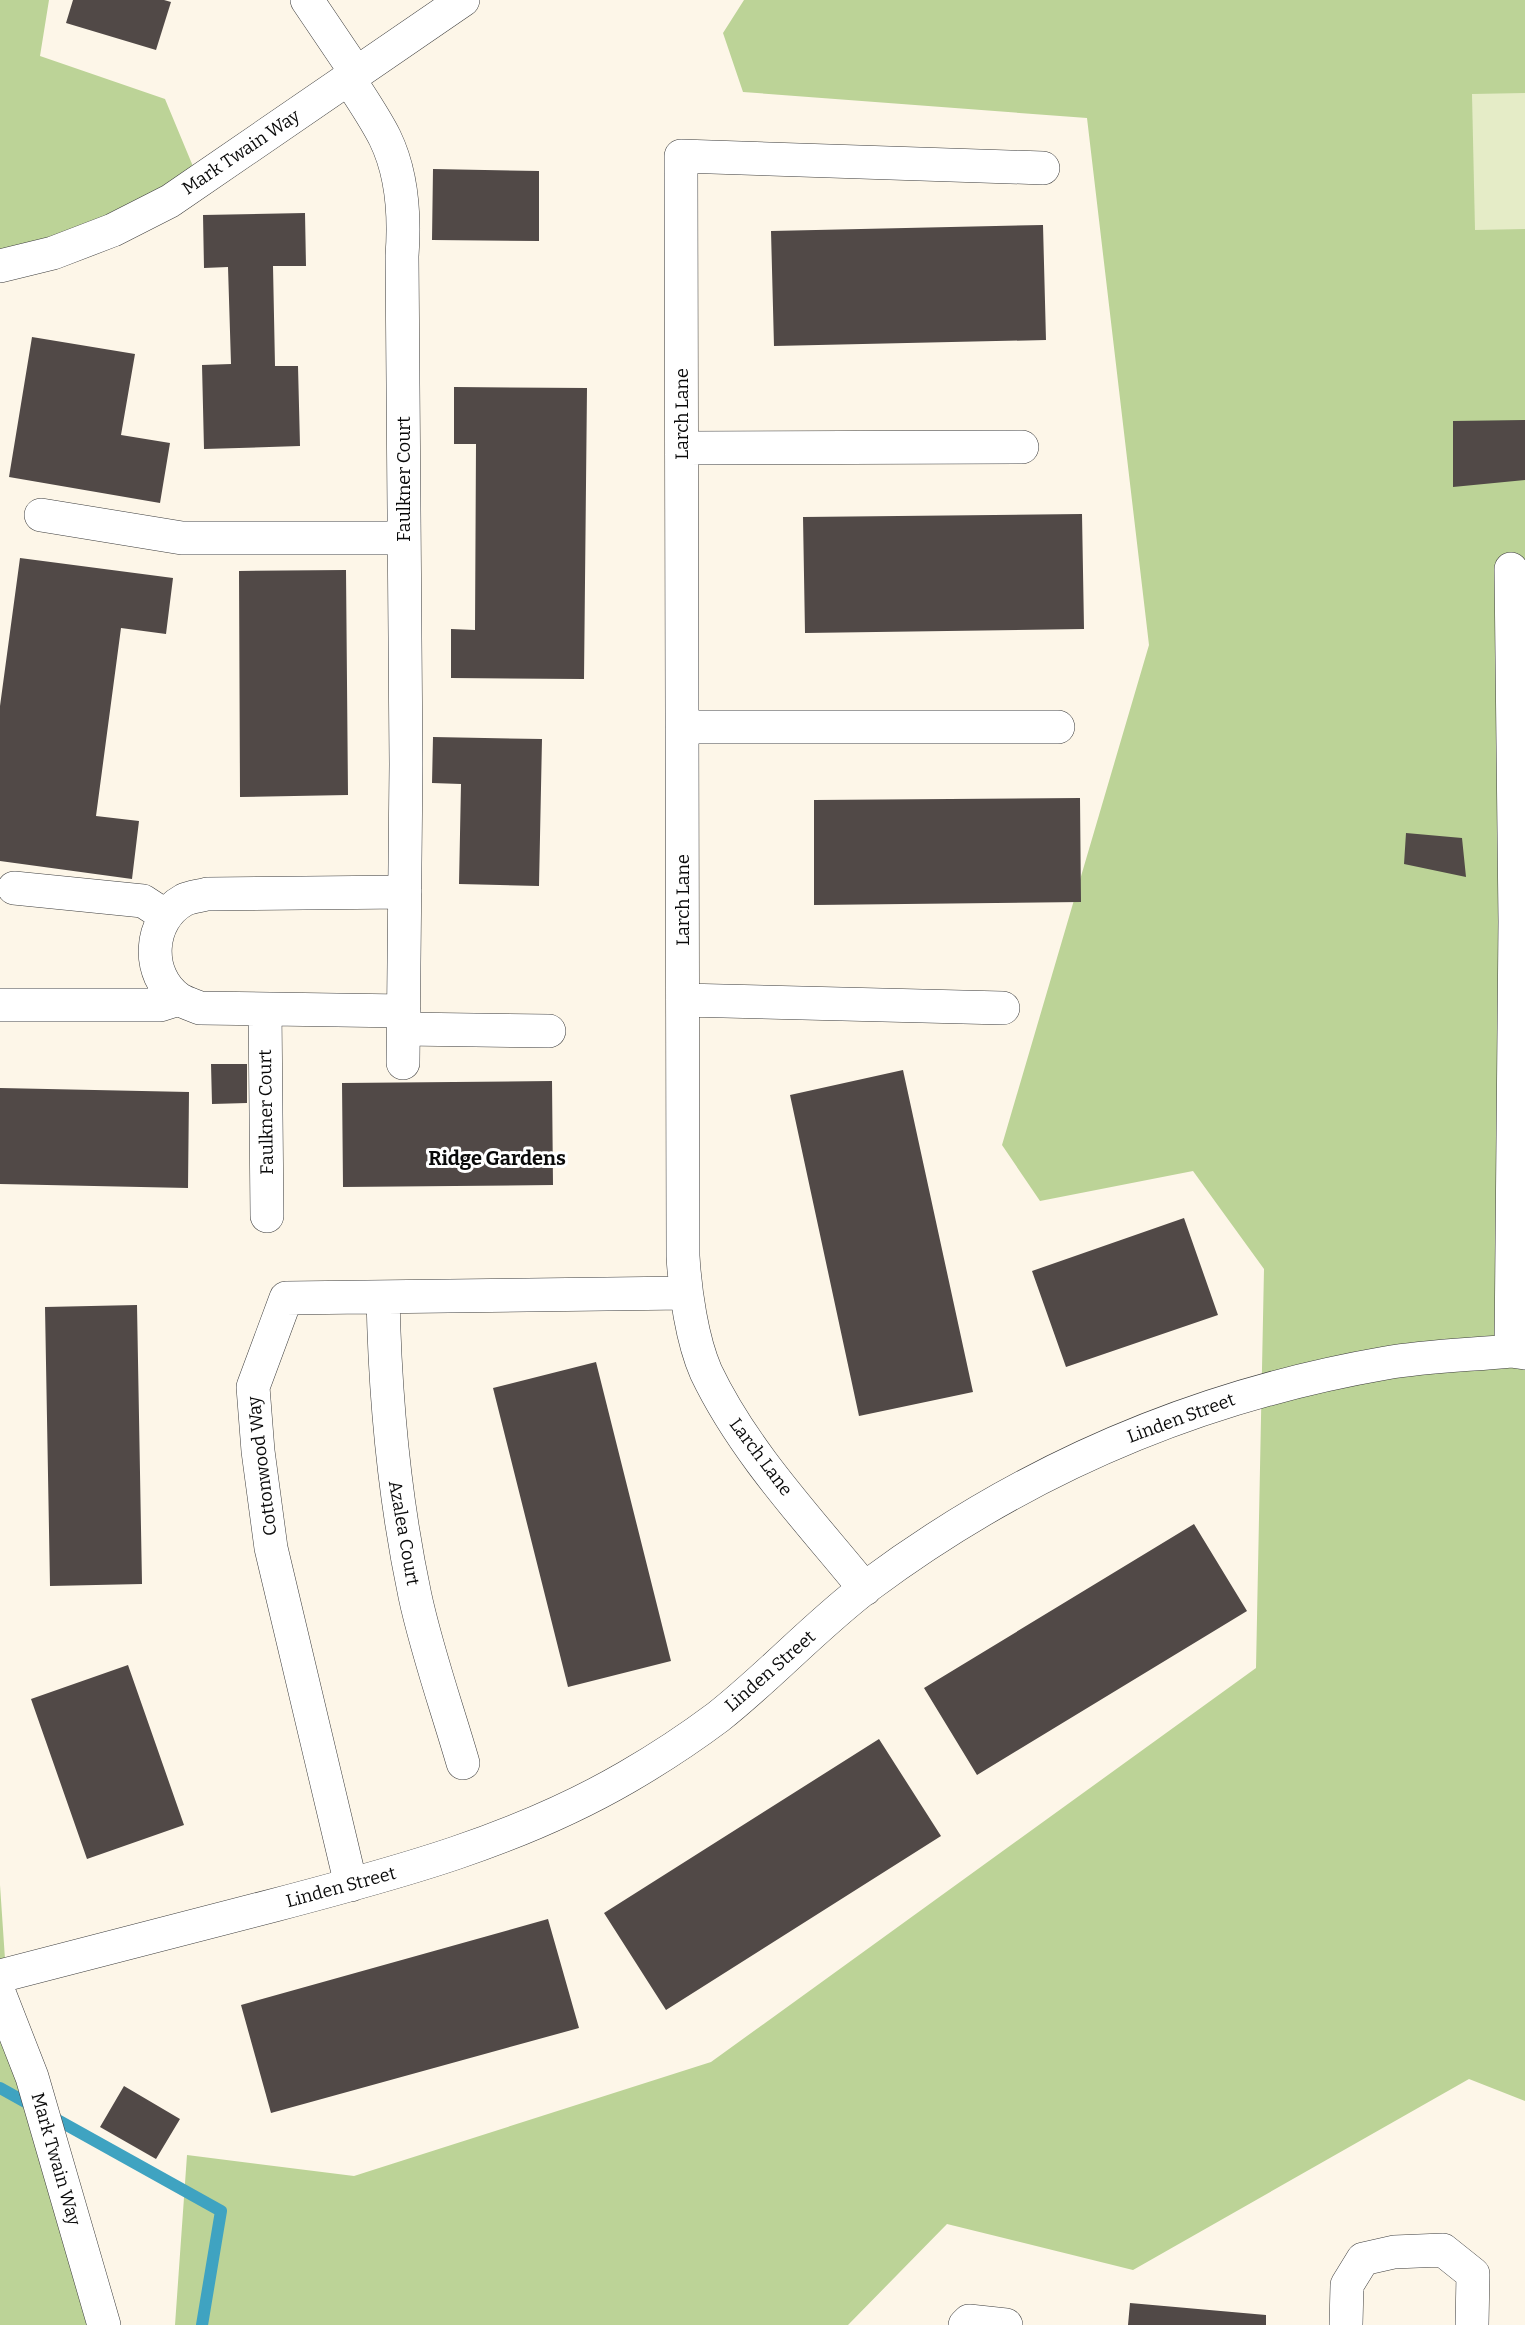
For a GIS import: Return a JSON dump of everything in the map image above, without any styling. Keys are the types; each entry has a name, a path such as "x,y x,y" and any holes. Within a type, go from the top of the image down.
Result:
{"street":[{"name":"Mark Twain Way","path":"0,267 53,253 113,230 170,201 463,0"},
{"name":"Faulkner Court","path":"312,2 385,139 400,183 404,223 402,256 405,892 403,1063"},
{"name":"Larch Lane","path":"865,1589 735,1426 705,1369 685,1293 681,156 1043,168"},
{"path":"682,448 1022,447"},
{"path":"41,515 182,538 404,538"},
{"path":"1511,569 1520,922 1518,1352"},
{"path":"682,727 1058,727"},
{"path":"14,888 143,901 166,916"},
{"path":"405,892 207,894 184,900 166,916 156,936 154,960 163,982 179,999 200,1008 264,1009 549,1030"},
{"path":"0,1005 160,1005 179,999"},
{"path":"683,1000 1003,1008"},
{"name":"Faulkner Court","path":"264,1009 267,1216"},
{"name":"Cottonwood Way","path":"351,1885 271,1548 253,1387 286,1298 685,1293"},
{"name":"Azalea Court","path":"383,1297 385,1379 394,1477 415,1598 463,1763"},
{"name":"Linden Street","path":"0,1976 447,1858 539,1822 628,1777 716,1718 865,1589 931,1540 1016,1489 1105,1445 1198,1409 1293,1381 1391,1362 1518,1352"},
{"name":"Mark Twain Way","path":"0,1995 32,2077 104,2325"},
{"path":"1346,2325 1347,2284 1363,2259 1394,2252 1443,2250 1473,2274 1472,2325"},
{"path":"965,2325 969,2321 1002,2322 1006,2325"}],"green space":[{"path":"0,0 49,0 40,56 165,99 202,188 0,275"},
{"path":"744,0 1525,0 1525,2101 1469,2079 1133,2270 947,2224 848,2325 175,2325 187,2155 354,2176 711,2062 1256,1668 1264,1269 1193,1171 1040,1201 1002,1145 1149,645 1087,118 743,92 723,33"},
{"path":"1525,93 1525,229 1475,230 1472,94"},
{"path":"0,1885 6,1974 114,2325 0,2325"}],"building":[{"path":"73,0 164,0 171,2 156,50 66,23"},
{"path":"433,169 539,171 539,241 432,240"},
{"path":"305,213 306,266 273,266 275,366 298,366 300,446 204,449 202,365 231,364 228,267 204,268 203,215"},
{"path":"1043,225 1046,340 774,346 771,231"},
{"path":"32,337 135,354 121,435 170,443 160,503 9,477"},
{"path":"454,387 587,388 584,679 451,678 451,629 475,630 476,444 454,444"},
{"path":"1525,420 1525,480 1453,487 1453,421"},
{"path":"1082,514 1084,629 805,633 803,517"},
{"path":"20,558 173,578 166,634 121,628 96,816 139,821 132,879 0,861 0,706"},
{"path":"346,570 348,795 240,797 239,571"},
{"path":"433,737 542,739 539,886 459,884 461,784 432,783"},
{"path":"1080,798 1081,902 814,905 814,800"},
{"path":"1406,833 1462,838 1466,877 1404,864"},
{"path":"211,1064 247,1064 247,1103 212,1104"},
{"path":"903,1070 973,1392 859,1416 790,1095"},
{"path":"552,1081 553,1185 343,1187 342,1083"},
{"path":"0,1088 189,1092 188,1188 0,1184"},
{"path":"1184,1218 1218,1315 1066,1367 1032,1271"},
{"path":"137,1305 142,1584 50,1586 45,1307"},
{"path":"596,1362 671,1661 568,1687 493,1388"},
{"path":"1194,1524 1247,1611 977,1775 924,1688"},
{"path":"128,1665 184,1825 87,1859 31,1699"},
{"path":"879,1739 941,1836 666,2010 604,1913"},
{"path":"548,1919 579,2028 271,2113 241,2005"},
{"path":"124,2086 180,2119 156,2159 100,2127"},
{"path":"1130,2303 1266,2315 1266,2325 1128,2325"}],"waterway":[{"path":"0,2088 221,2211 202,2325"}],"district":[{"name":"Ridge Gardens","path":"497,1158"}]}
